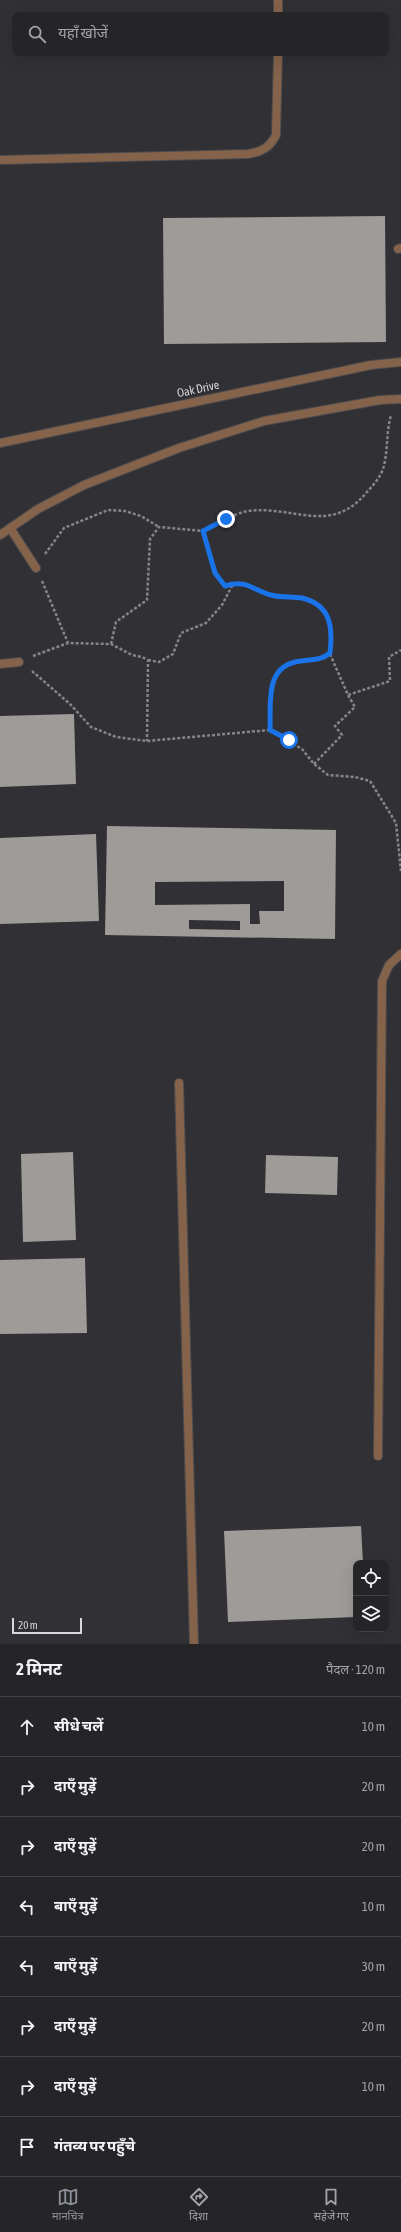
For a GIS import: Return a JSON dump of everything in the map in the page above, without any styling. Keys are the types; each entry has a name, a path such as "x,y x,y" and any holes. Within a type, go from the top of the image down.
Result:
{"street":[{"path":"278,0 278,12"},
{"path":"0,160 258,153 271,145 276,135 278,56"},
{"name":"Oak Drive","path":"0,443 370,365 401,362"},
{"path":"0,535 38,509 84,484 179,448 264,421 380,400 401,399"},
{"path":"10,528 36,568"},
{"path":"0,664 19,662"},
{"path":"378,1456 382,981 389,965 401,954"},
{"path":"179,1083 194,1644"}],"path":[{"path":"68,643 36,568 64,528 108,510 125,511 140,516 159,527 203,531 232,516 249,511 291,513 318,517 334,515 349,509 361,499 383,469 387,430 392,412"},
{"path":"111,644 116,622 147,600 150,539 159,527"},
{"path":"203,531 215,573 225,586 234,583 252,586 265,594 278,597 301,598 319,604 329,618 332,639 330,653 348,695 355,707 335,726 342,735 314,764"},
{"path":"19,662 68,643 111,644 132,655 159,662 173,654 182,633 206,623 222,606 234,583"},
{"path":"348,695 390,681 389,657 401,650"},
{"path":"270,730 272,688 275,677 281,667 290,662 317,660 330,653"},
{"path":"147,741 148,660"},
{"path":"19,662 52,687 91,727 116,737 147,741 270,730 302,750 314,764 328,775 355,777 370,781 386,803 396,823 401,871"}],"building":[{"path":"385,216 386,342 164,344 163,218"},
{"path":"74,714 76,784 0,787 0,716"},
{"path":"107,826 336,830 335,939 105,935","holes":["284,881 284,911 259,911 260,924 250,924 250,904 155,905 155,882","189,920 240,921 240,930 189,929"]},
{"path":"96,834 99,921 0,924 0,838"},
{"path":"73,1152 76,1240 23,1242 21,1154"},
{"path":"266,1155 338,1157 337,1195 265,1193"},
{"path":"85,1258 87,1333 0,1334 0,1260"},
{"path":"361,1526 363,1560 353,1560 353,1617 228,1622 224,1531"}],"route":[{"path":"226,519 203,531 215,573 225,586 234,583 252,586 265,594 278,597 301,598 319,604 329,618 332,639 330,653 324,658 317,660 290,662 281,667 275,677 272,688 270,730 289,740"}]}
